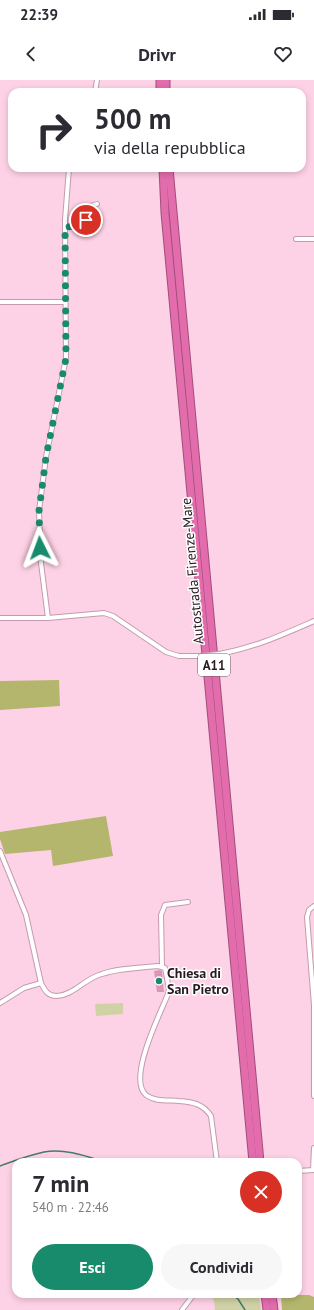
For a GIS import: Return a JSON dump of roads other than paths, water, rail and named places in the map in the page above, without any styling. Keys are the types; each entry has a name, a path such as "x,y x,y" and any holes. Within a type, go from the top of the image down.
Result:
{"highway":[{"name":"Autostrada Firenze-Mare","path":"163,172 165,212 254,1158"},
{"name":"Autostrada Firenze-Mare","path":"169,172 260,1158"},
{"path":"266,1298 267,1310"},
{"path":"272,1298 274,1310"}],"street":[{"path":"48,618 41,563 39,511 46,457 66,358 65,201 69,172"},
{"path":"65,227 82,226 91,206 97,204"},
{"path":"296,239 314,239"},
{"path":"0,302 65,302"},
{"path":"0,618 48,618 104,613 113,616 166,652 179,656 199,656 242,650 266,642 314,621"},
{"path":"0,851 26,915 42,983 50,995 57,996 69,992 90,978 106,972 162,966"},
{"path":"188,902 165,905 162,910 162,966 167,971 168,994 151,1033 139,1080 142,1091 151,1098 190,1102 202,1106 207,1110 211,1116 216,1158"},
{"path":"314,906 309,910 307,917 314,1005 314,1096"},
{"path":"0,1003 24,988 42,983"},
{"path":"302,1171 314,1170 314,1148"},
{"path":"182,1310 191,1298"}],"waterway":[{"path":"22,1158 52,1151 75,1153 93,1158"},
{"path":"0,1166 12,1162"},
{"path":"237,1298 245,1310"}],"place":[{"name":"Chiesa di San Pietro","path":"159,981"}]}
